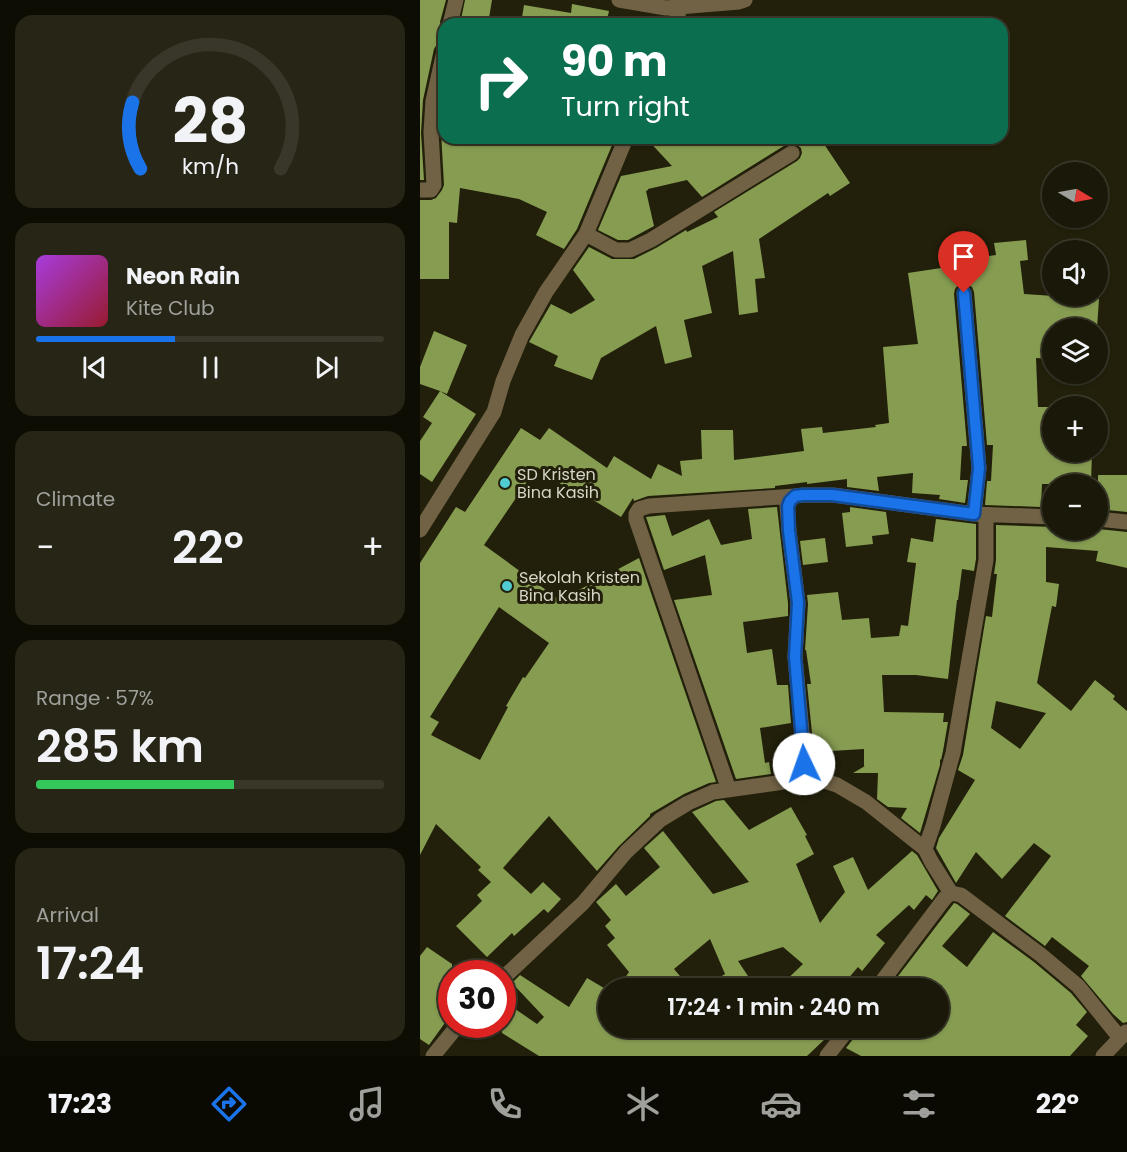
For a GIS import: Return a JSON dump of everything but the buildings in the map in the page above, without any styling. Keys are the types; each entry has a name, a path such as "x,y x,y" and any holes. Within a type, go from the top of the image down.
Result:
{"street":[{"path":"452,18 456,0"},
{"path":"619,0 666,8 745,0"},
{"path":"676,18 681,7"},
{"path":"420,190 431,190 434,185 431,132 433,101 438,78"},
{"path":"420,530 494,412 503,381 522,334 546,292 586,234 624,144"},
{"path":"586,234 616,250 630,250 651,240 792,153"},
{"path":"925,849 953,753 986,560 980,514 979,468 964,293"},
{"path":"729,790 636,519 639,509 649,506 832,495 980,514 1042,517"},
{"path":"516,966 584,903 626,852 660,820 713,792 784,782 800,773 804,764 804,754 795,657 798,603 788,506 795,496"},
{"path":"1108,520 1127,522"},
{"path":"800,773 837,785 866,802 925,849 951,893 961,895 1041,955 1077,986 1124,1034 1103,1056"},
{"path":"885,978 951,893"},
{"path":"433,1056 448,1038"},
{"path":"827,1056 841,1038"}],"place":[{"name":"SD Kristen Bina Kasih","path":"505,483"},
{"name":"Sekolah Kristen Bina Kasih","path":"507,586"}],"route":[{"path":"804,764 795,657 798,603 788,506 795,496 832,495 974,514 979,468 964,293"}]}
